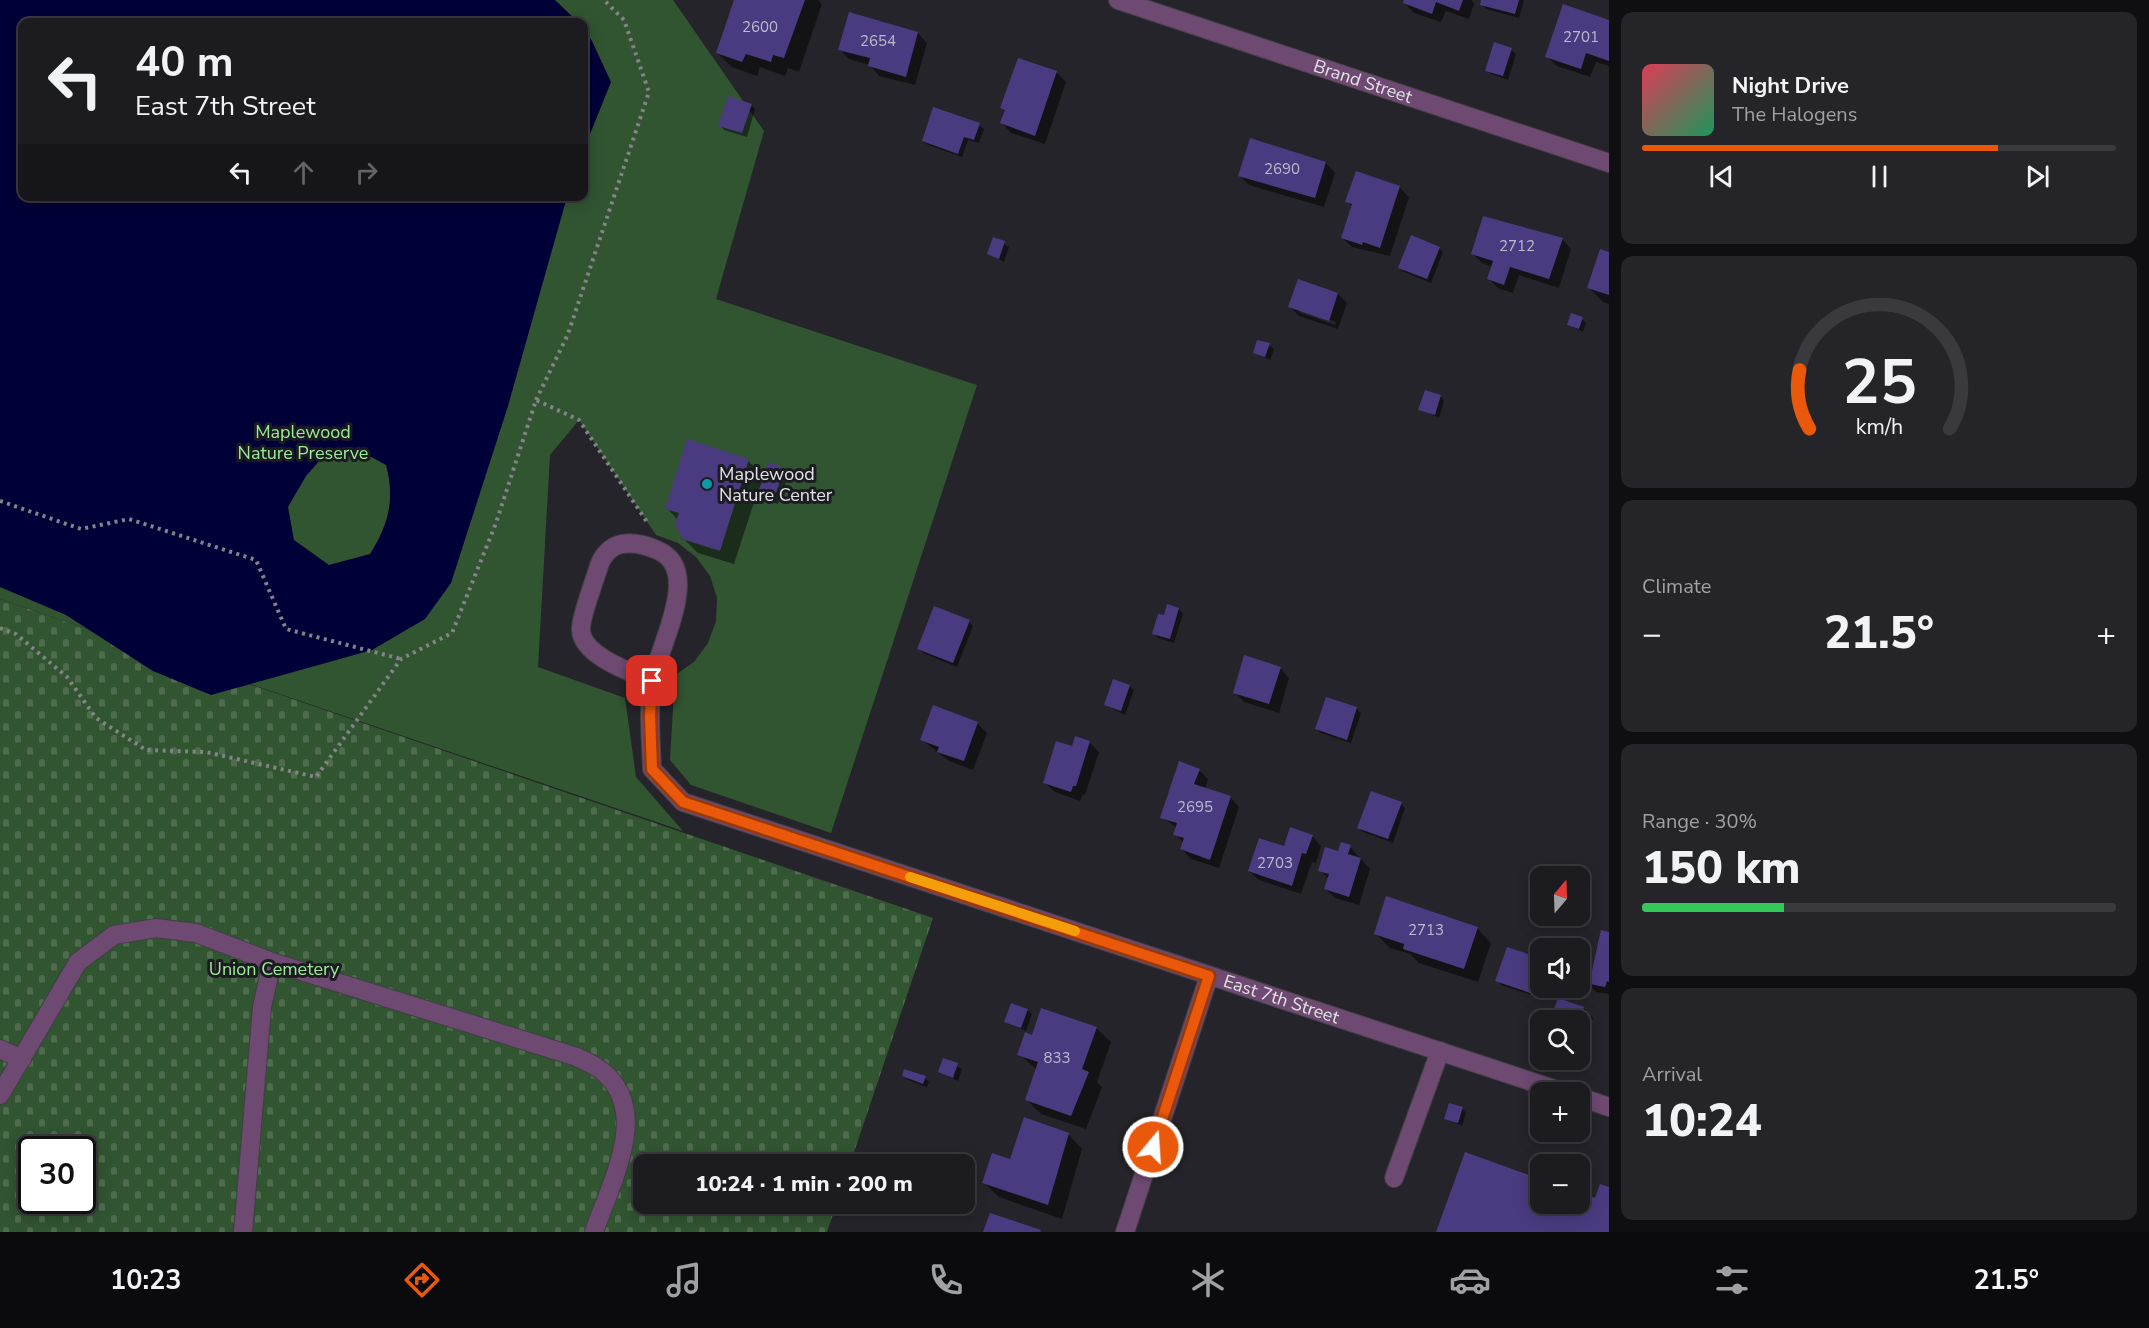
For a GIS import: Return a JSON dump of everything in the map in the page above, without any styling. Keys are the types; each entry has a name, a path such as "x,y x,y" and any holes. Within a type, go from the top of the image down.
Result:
{"street":[{"name":"Brand Street","path":"1118,0 1609,163"},
{"name":"East 7th Street","path":"652,681 604,660 586,644 581,631 599,561 608,550 621,544 643,544 663,552 677,566 681,584 652,681 650,716 652,769 683,802 1533,1082"},
{"path":"0,1095 78,962 114,935 156,928 196,933 272,962 577,1057 602,1071 618,1091 627,1115 624,1142 594,1232"},
{"path":"243,1232 262,1007 272,962"},
{"path":"1125,1232 1209,976"},
{"path":"0,1049 22,1059"},
{"path":"1394,1178 1440,1051"},
{"path":"1590,1100 1609,1107"}],"path":[{"path":"0,628 16,634 67,677 96,718 146,750 206,752 316,777 401,659 452,633 496,523 536,400 568,334 649,92 624,20 604,0"},
{"path":"536,400 579,420 649,526"},
{"path":"0,501 81,529 129,519 256,560 286,629 401,659"}],"green space":[{"name":"Maplewood Nature Preserve","path":"0,0 673,0 764,131 716,299 977,385 831,833 691,785 670,760 675,675 694,662 708,643 716,621 717,598 710,576 696,557 678,543 656,535 579,420 550,455 538,667 625,698 636,777 683,831 0,599"},
{"name":"Union Cemetery","path":"0,599 933,918 853,1154 633,1154 633,1214 833,1214 827,1232 0,1232"}],"shaded area":[{"name":"Maplewood Nature Preserve","path":"0,0 555,0 574,18 18,18 18,201 566,201 508,406 451,583 425,619 372,650 211,695 153,671 66,615 0,587","holes":["329,450 362,452 386,465 390,500 386,522 370,554 329,565 294,540 288,507 306,476"]},
{"path":"588,35 611,82 588,139"}],"building":[{"path":"734,0 805,0 784,58 773,55 771,62 746,54 742,62 716,53"},
{"path":"1404,0 1463,0 1459,11 1436,2 1432,14 1403,3"},
{"path":"1481,0 1519,0 1515,14 1480,5"},
{"path":"1563,4 1609,20 1609,61 1586,53 1581,69 1545,57"},
{"path":"849,12 918,32 906,77 868,66 870,58 838,50"},
{"path":"1494,42 1512,48 1503,76 1485,71"},
{"path":"1018,58 1057,71 1035,136 1000,123 1005,110 1000,108"},
{"path":"728,96 752,104 742,133 718,126"},
{"path":"933,107 980,123 974,140 964,137 958,154 922,141"},
{"path":"1250,138 1326,162 1315,198 1238,176"},
{"path":"1356,171 1400,186 1380,248 1341,238 1352,204 1345,202"},
{"path":"1483,216 1563,238 1549,279 1510,267 1504,285 1487,279 1493,261 1471,254"},
{"path":"1411,235 1440,247 1427,279 1398,268"},
{"path":"993,237 1005,241 999,259 987,254"},
{"path":"1600,249 1609,252 1609,295 1587,288"},
{"path":"1298,279 1338,293 1329,321 1288,307"},
{"path":"1571,313 1583,317 1579,329 1567,325"},
{"path":"1257,340 1270,343 1265,357 1253,353"},
{"path":"1425,390 1441,395 1435,415 1418,410"},
{"name":"Maplewood Nature Center","path":"687,439 749,459 720,551 682,539 675,524 679,513 665,509"},
{"path":"769,462 785,468 773,501 757,495"},
{"path":"1167,604 1179,608 1170,639 1152,634 1158,614 1164,615"},
{"path":"934,606 970,620 953,663 917,649"},
{"path":"1244,655 1281,667 1269,704 1233,693"},
{"path":"1113,679 1130,685 1121,711 1104,705"},
{"path":"1326,697 1357,707 1347,740 1315,729"},
{"path":"933,705 978,722 964,761 937,752 939,747 920,740"},
{"path":"1075,736 1090,741 1076,786 1073,786 1071,792 1043,783 1056,741 1072,746"},
{"path":"1179,761 1200,769 1194,784 1231,796 1210,860 1180,849 1184,838 1173,835 1177,823 1160,818"},
{"path":"1371,791 1402,802 1388,839 1357,828"},
{"path":"1290,827 1313,835 1306,854 1302,853 1292,886 1248,871 1259,838 1284,846"},
{"path":"1341,842 1351,845 1348,854 1361,858 1349,897 1324,889 1329,874 1318,871 1325,847 1338,851"},
{"path":"1386,896 1478,927 1464,969 1403,949 1404,944 1374,934"},
{"path":"1601,930 1609,932 1609,982 1607,981 1605,987 1590,984"},
{"path":"1507,947 1530,955 1530,993 1495,981"},
{"path":"1558,998 1584,1007 1583,1010 1554,1010"},
{"path":"1011,1003 1028,1009 1021,1028 1004,1022"},
{"path":"1041,1008 1097,1027 1082,1069 1089,1072 1071,1116 1025,1100 1038,1062 1017,1055 1025,1032 1032,1035"},
{"path":"943,1058 958,1063 953,1078 938,1072"},
{"path":"904,1069 926,1076 923,1084 902,1076"},
{"path":"1449,1103 1463,1107 1458,1123 1444,1119"},
{"path":"1024,1117 1069,1133 1048,1205 982,1183 992,1153 1010,1159"},
{"path":"1465,1152 1530,1175 1530,1214 1590,1214 1590,1196 1595,1198 1600,1184 1609,1187 1609,1232 1436,1232"},
{"path":"990,1213 1041,1230 1040,1232 983,1232"}],"slow traffic":[{"path":"910,877 1075,931"}],"place":[{"name":"Maplewood Nature Center","path":"707,484"}],"route":[{"path":"652,681 650,716 652,769 683,802 1209,976 1153,1147"}]}
